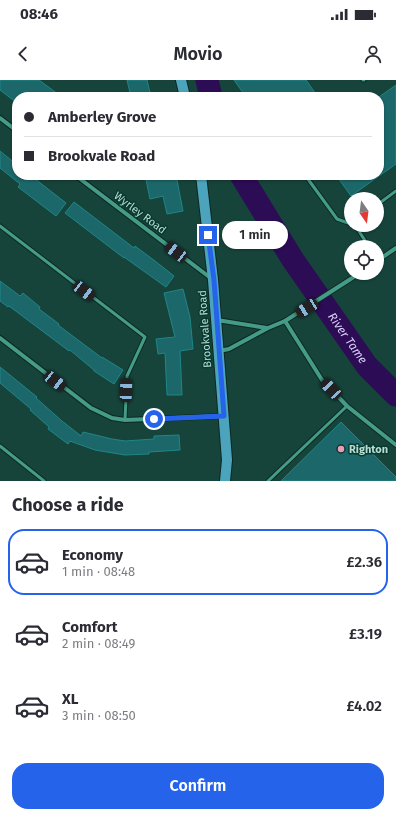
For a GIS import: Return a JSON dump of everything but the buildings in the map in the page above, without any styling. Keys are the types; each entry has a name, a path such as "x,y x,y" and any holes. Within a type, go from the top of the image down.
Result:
{"main road":[{"path":"181,80 184,92"},
{"name":"Brookvale Road","path":"202,180 214,280 227,460 225,481"}],"street":[{"path":"0,118 12,127"},
{"name":"Wyrley Road","path":"82,180 214,280"},
{"path":"384,256 396,248"},
{"path":"219,351 229,349 268,328 285,322 350,280"},
{"path":"216,320 268,328"},
{"path":"285,322 322,380 347,406 396,445"},
{"path":"0,338 91,408 112,418 125,420 224,416"}],"lane":[{"path":"310,180 337,219 344,221"},
{"path":"384,200 396,191"},
{"path":"0,226 145,337 127,376 125,420"},
{"path":"268,481 347,406"},
{"path":"0,446 44,481"}],"waterway":[{"name":"River Tame","path":"207,80 210,92"},
{"name":"River Tame","path":"244,180 293,260 367,366 396,395"}],"place":[{"name":"Righton","path":"341,449"}],"route":[{"path":"154,419 224,416 214,280 208,235"}]}
